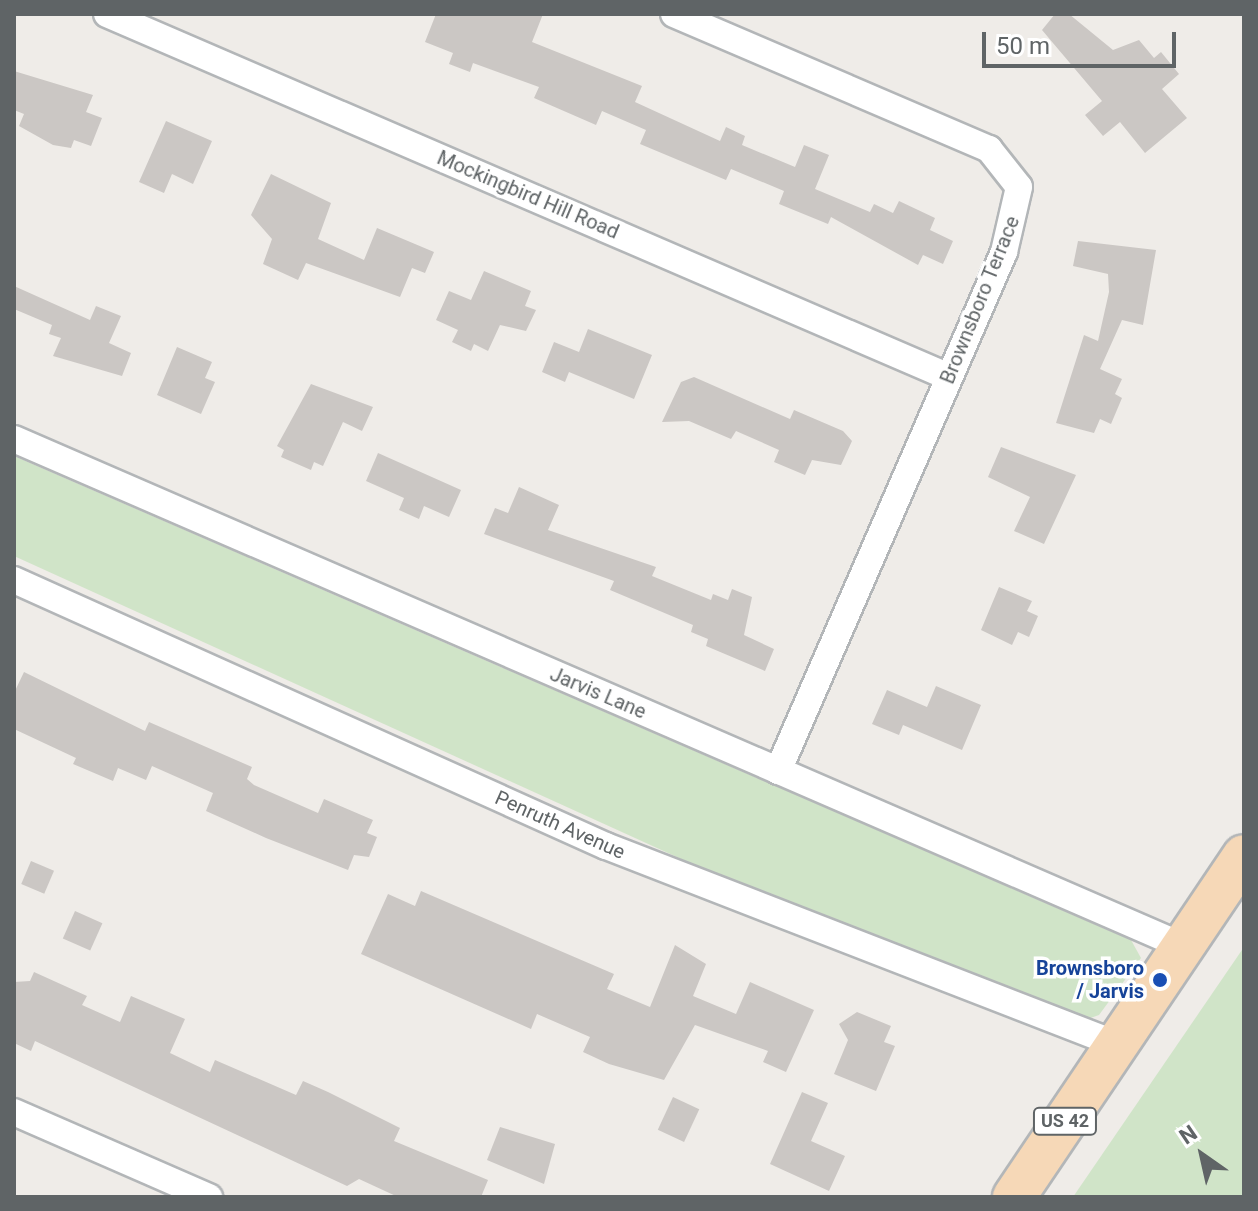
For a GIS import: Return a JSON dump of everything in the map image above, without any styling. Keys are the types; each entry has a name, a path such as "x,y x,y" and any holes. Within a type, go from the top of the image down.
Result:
{"main road":[{"name":"US 42","path":"1014,1197 1244,856"}],"street":[{"name":"Mockingbird Hill Road","path":"107,14 142,21 949,377"},
{"name":"Brownsboro Terrace","path":"674,14 989,149 1011,171 1017,213 778,771"},
{"name":"Jarvis Lane","path":"14,439 1183,946"},
{"name":"Penruth Avenue","path":"14,580 620,852 1116,1044"},
{"path":"14,1112 209,1197"}],"green space":[{"path":"14,456 1131,940 1141,958 1099,1015 1079,1022 756,893 14,556"},
{"path":"1244,947 1244,1197 1073,1197"}],"building":[{"path":"436,14 543,14 532,42 642,86 635,102 720,141 726,127 745,136 742,145 795,167 804,145 829,155 815,189 870,212 874,204 893,213 899,201 935,218 930,230 953,241 943,264 923,255 918,265 831,217 828,224 779,204 784,191 731,169 726,180 640,144 646,130 602,111 596,125 534,98 539,87 473,63 470,72 449,64 453,53 425,42"},
{"path":"1055,14 1069,14 1113,50 1139,40 1154,58 1161,52 1179,74 1162,89 1187,118 1145,153 1120,122 1103,136 1085,115 1102,101 1042,30"},
{"path":"14,71 93,95 86,112 102,118 91,146 74,140 71,148 53,145 19,126 24,114 14,110"},
{"path":"166,121 212,141 193,184 172,174 164,193 139,182"},
{"path":"271,174 331,203 318,239 364,260 377,228 434,252 425,273 412,268 400,297 306,263 298,280 263,264 272,239 251,215"},
{"path":"1078,241 1156,250 1143,325 1122,320 1100,369 1122,379 1115,394 1122,398 1111,424 1100,419 1094,433 1056,423 1084,335 1098,341 1109,292 1108,274 1073,266"},
{"path":"484,271 531,291 525,306 536,310 526,331 500,325 488,351 474,344 471,351 452,342 458,330 436,320 449,291 471,300"},
{"path":"14,286 90,320 96,306 121,316 109,343 131,353 122,376 53,356 61,338 49,334 52,325 14,309"},
{"path":"588,329 652,355 634,399 569,372 565,382 542,372 554,342 579,352"},
{"path":"177,347 212,362 205,378 215,382 201,414 157,395"},
{"path":"694,377 790,419 794,410 843,431 852,441 841,465 812,460 805,475 774,462 779,450 736,431 731,439 689,421 662,422 681,382"},
{"path":"311,384 373,407 362,431 343,422 323,466 314,462 311,470 281,457 284,450 277,446"},
{"path":"1001,447 1076,475 1044,544 1014,531 1030,497 988,477"},
{"path":"378,453 461,490 449,517 424,506 419,519 399,510 404,498 366,481"},
{"path":"519,487 559,505 548,530 656,567 652,576 711,600 713,594 728,600 732,589 752,597 744,635 774,649 765,671 706,646 708,639 691,632 693,625 610,590 614,581 484,534 495,508 508,513"},
{"path":"999,587 1032,601 1027,611 1038,616 1029,637 1018,632 1012,645 981,630"},
{"path":"24,672 145,731 149,722 252,767 247,779 254,785 318,813 324,799 373,820 367,833 377,837 369,857 354,855 348,870 266,838 206,811 213,793 152,766 146,780 118,768 113,781 73,764 76,758 14,729 14,693"},
{"path":"936,686 981,705 962,750 903,725 899,735 872,724 887,690 927,707"},
{"path":"31,861 54,871 44,894 21,884"},
{"path":"421,891 614,974 607,989 650,1007 675,945 706,964 693,996 736,1014 750,982 814,1010 786,1072 763,1062 768,1051 695,1025 664,1080 609,1064 583,1052 590,1037 537,1014 531,1029 361,954 388,894 415,906"},
{"path":"75,911 102,923 90,951 63,938"},
{"path":"34,972 87,996 82,1005 120,1022 131,996 185,1019 170,1053 210,1072 215,1060 296,1095 303,1081 328,1092 400,1128 394,1141 488,1180 481,1197 398,1197 359,1179 347,1186 35,1041 31,1051 14,1043 14,982 30,981"},
{"path":"857,1012 891,1026 884,1042 895,1046 876,1091 834,1074 848,1040 839,1024"},
{"path":"802,1092 828,1103 811,1141 845,1156 829,1191 770,1164"},
{"path":"673,1097 699,1109 684,1142 658,1130"},
{"path":"500,1127 555,1144 544,1184 487,1160"}],"place":[{"name":"Brownsboro / Jarvis","path":"1160,980"}]}
